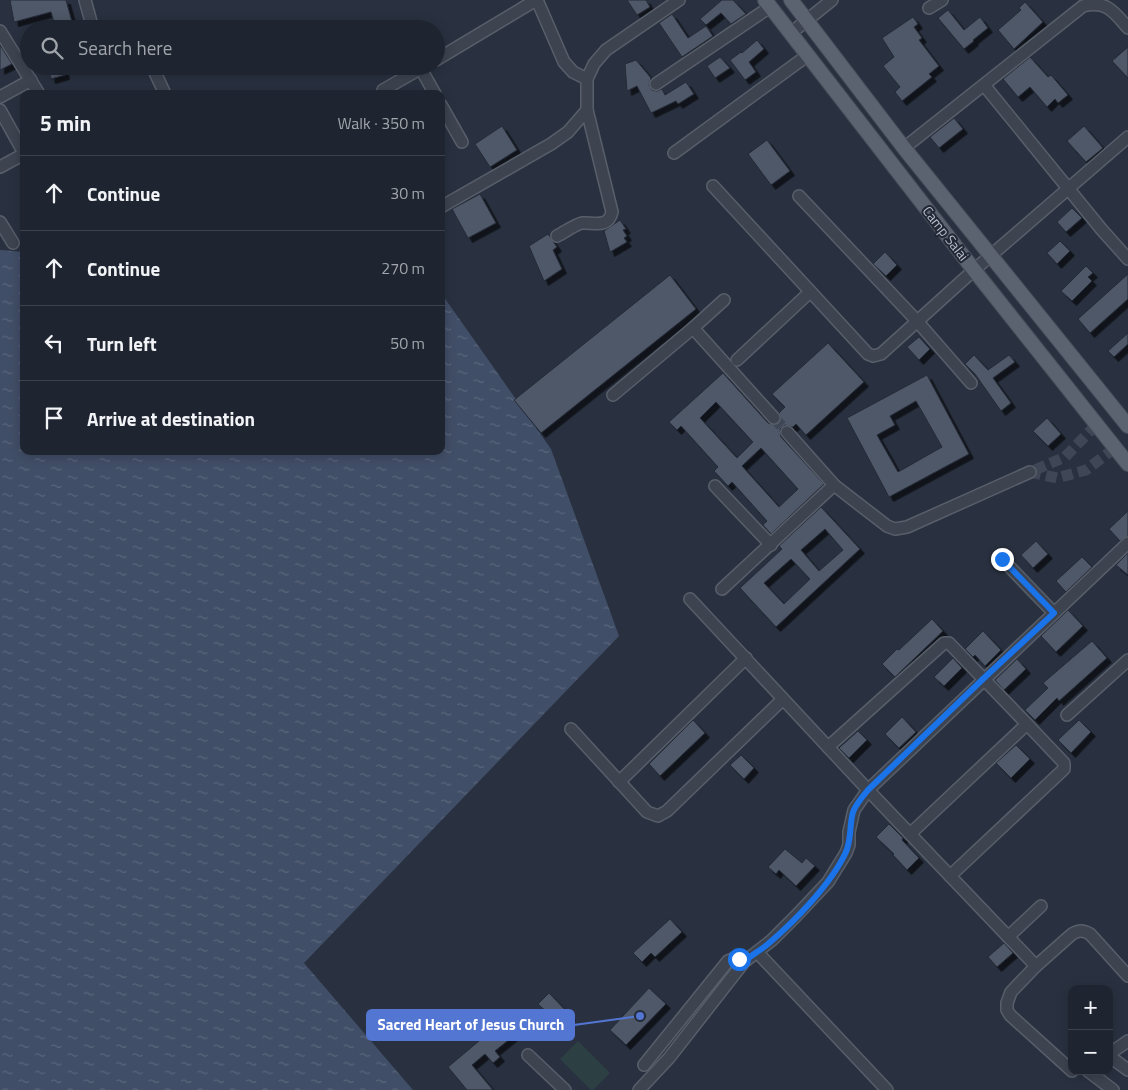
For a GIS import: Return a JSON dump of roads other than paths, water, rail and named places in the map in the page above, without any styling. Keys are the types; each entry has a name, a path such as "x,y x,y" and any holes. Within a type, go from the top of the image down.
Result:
{"main road":[{"name":"Camp Salai","path":"791,0 904,148 1128,426"},
{"name":"Camp Salai","path":"767,3 974,270 1128,464"}],"street":[{"path":"84,0 90,20"},
{"path":"445,55 537,0 564,62 573,72 587,79"},
{"path":"557,236 581,223 594,224 608,220 612,212 587,110 587,79 594,64 606,50 679,0"},
{"path":"791,33 832,0"},
{"path":"929,8 942,0"},
{"path":"904,148 1083,6 1093,1 1104,2 1128,28"},
{"path":"656,84 767,3"},
{"path":"0,31 3,44 20,66"},
{"path":"674,153 808,55"},
{"path":"27,75 37,90"},
{"path":"156,75 163,90"},
{"path":"383,90 410,75"},
{"path":"426,75 433,90"},
{"path":"0,97 31,80"},
{"path":"984,86 1128,259"},
{"path":"0,110 20,146"},
{"path":"445,205 551,144 568,132 587,110"},
{"path":"445,112 462,142"},
{"path":"713,186 868,354 873,356 881,354 974,270 1128,137"},
{"path":"0,167 20,155"},
{"path":"799,196 917,321 971,383"},
{"path":"0,222 13,243"},
{"path":"737,360 810,292"},
{"path":"613,395 724,300"},
{"path":"693,328 774,418"},
{"path":"787,432 834,484 888,526 899,529 907,528 1030,472"},
{"path":"722,589 834,484"},
{"path":"715,486 771,545"},
{"path":"639,1090 670,1058 746,960 772,940 815,896 839,866 849,845 854,810 868,790 1128,543"},
{"path":"1002,559 1054,613"},
{"path":"690,599 868,790 1036,966"},
{"path":"828,747 944,643 951,644 984,678 1064,763 1064,769 950,876"},
{"path":"619,782 746,658"},
{"path":"1067,715 1128,660"},
{"path":"571,729 647,812 658,816 667,811 783,699"},
{"path":"910,834 1027,724"},
{"path":"1008,938 1041,906"},
{"path":"1068,1067 1007,1010 1007,1003 1011,992 1036,966 1078,930 1090,934 1128,976"},
{"path":"757,952 887,1090"},
{"path":"644,1065 728,961 734,958 746,960"},
{"path":"1113,1052 1128,1040"},
{"path":"528,1055 565,1090"},
{"path":"1113,1058 1128,1070"},
{"path":"1093,1075 1113,1090"}],"water":[{"path":"0,250 20,252 20,455 445,455 445,299 551,449 619,636 304,963 413,1090 0,1090"}],"tunnel":[{"path":"774,418 787,432"},
{"path":"1096,425 1065,457 1030,472 1057,478 1086,470 1115,448"}],"place":[{"name":"Sacred Heart of Jesus Church","path":"640,1016"}]}
